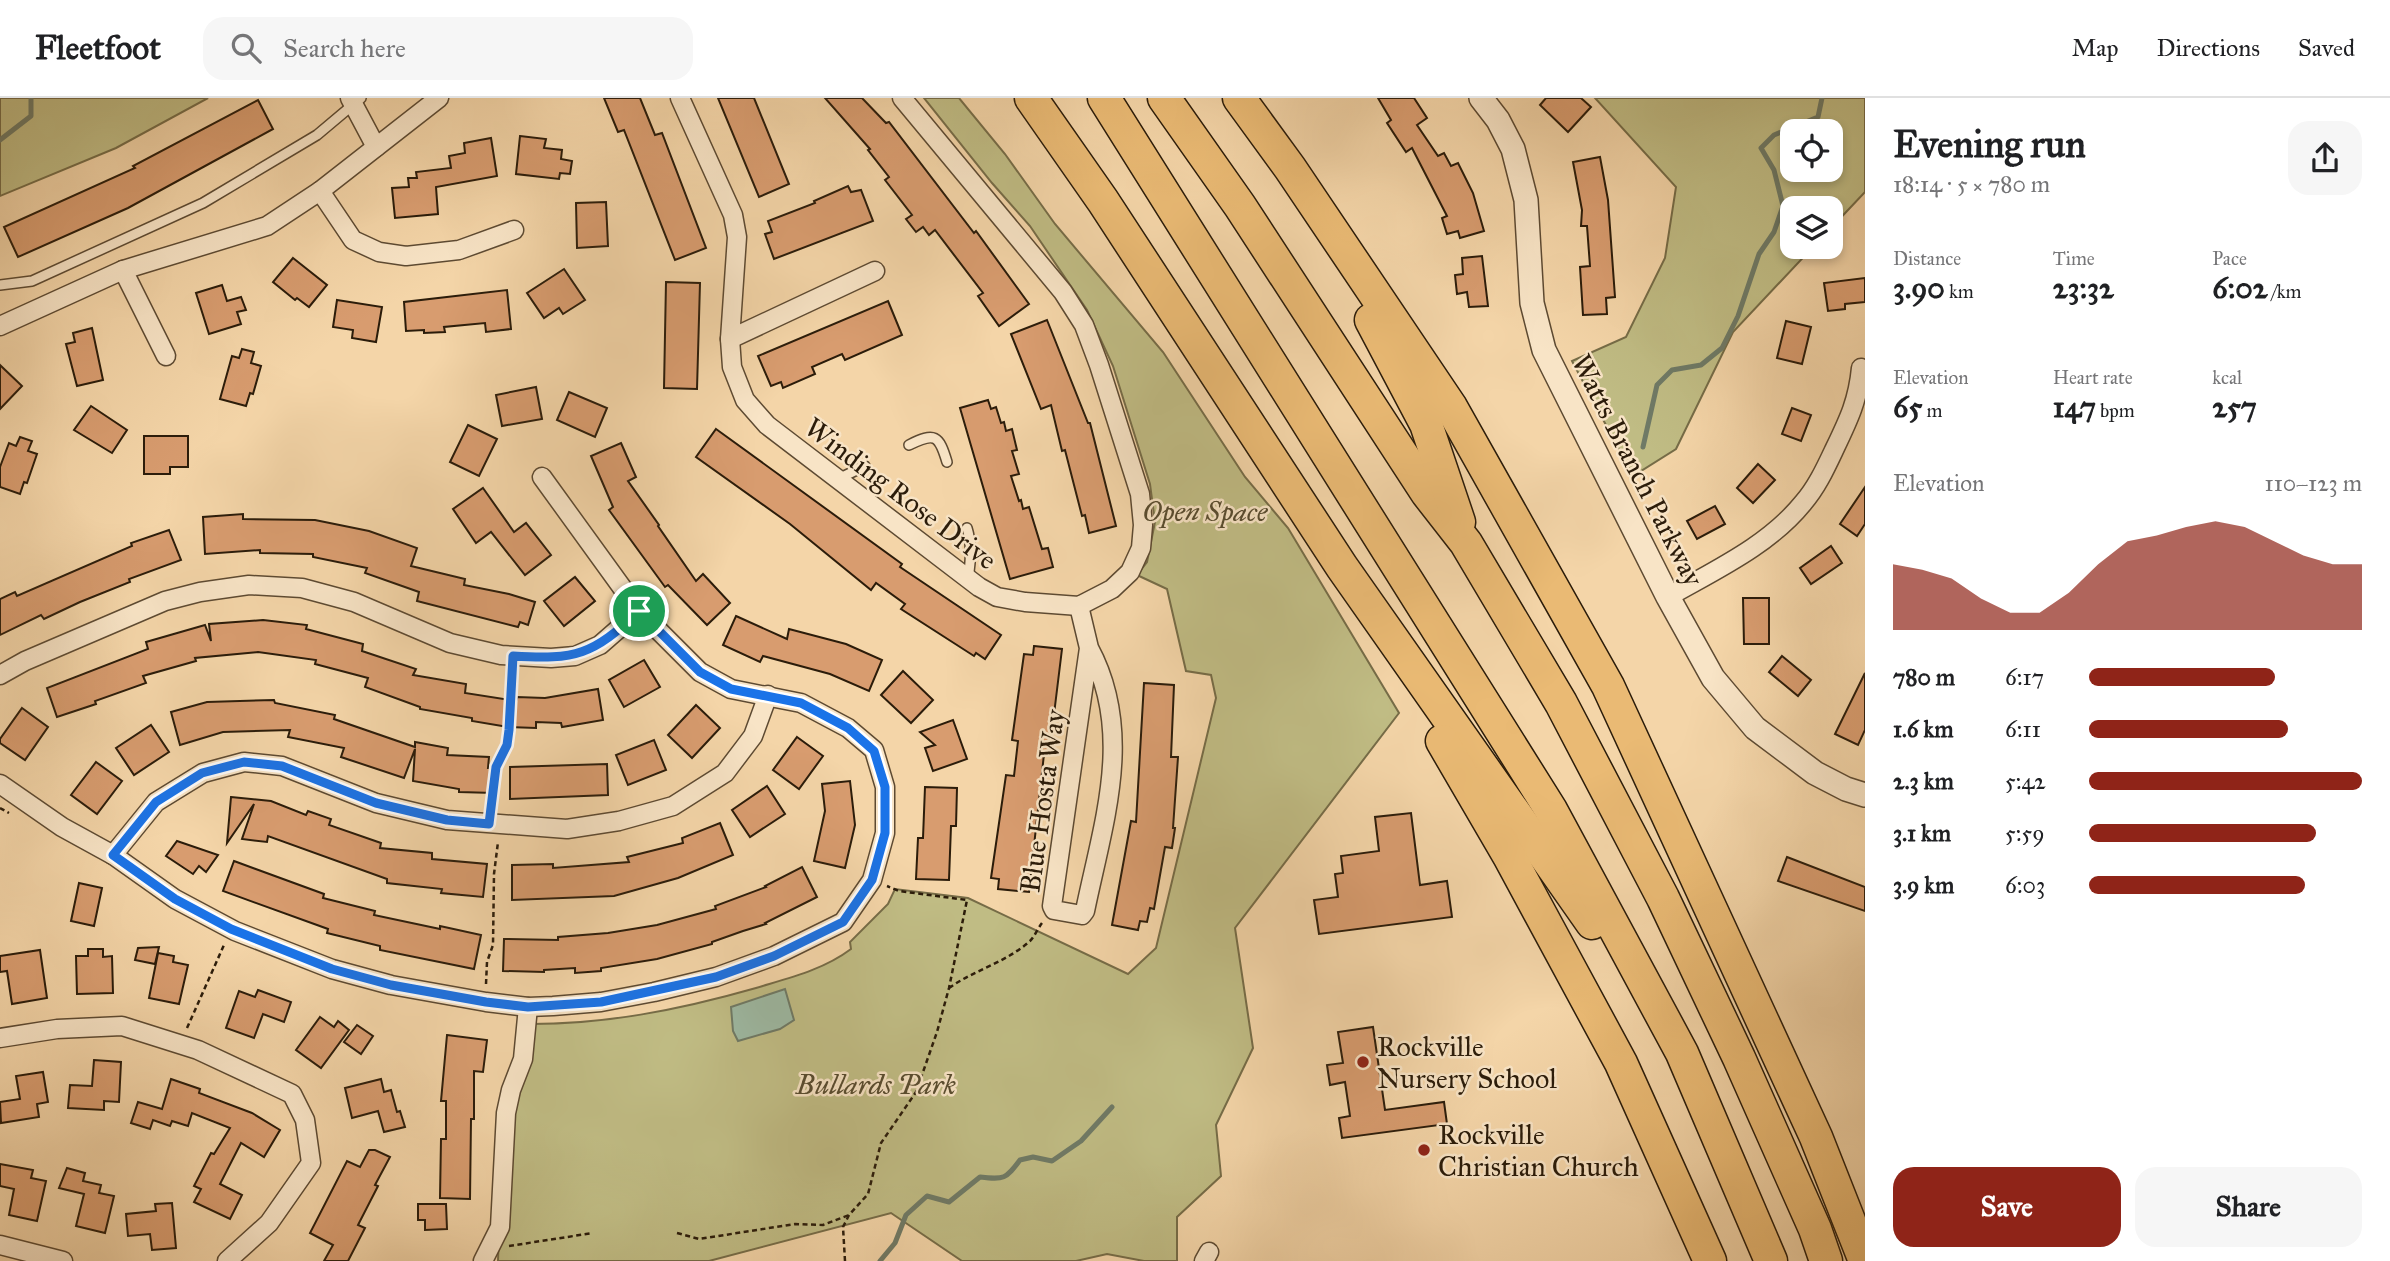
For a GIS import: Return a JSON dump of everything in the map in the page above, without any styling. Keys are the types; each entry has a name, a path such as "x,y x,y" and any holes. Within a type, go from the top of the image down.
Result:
{"highway":[{"path":"1031,98 1103,201 1342,567 1682,1054"},
{"path":"1042,98 1103,201"},
{"path":"1104,98 1551,810 1682,1054 1771,1261"},
{"path":"1164,98 1240,205 1427,493 1466,543 1561,703 1663,898 1739,1058 1815,1229 1826,1261"},
{"path":"1239,98 1290,168 1451,407 1608,686 1816,1137 1865,1261"},
{"path":"1290,168 1426,424 1466,543"},
{"path":"1342,567 1509,856 1621,1063 1705,1252"}],"street":[{"path":"0,326 123,270 267,226 320,191 439,98"},
{"name":"Winding Rose Drive","path":"680,98 733,215 737,237 730,340 732,367 745,400 767,425 968,578 997,597 1025,603 1079,606"},
{"path":"902,98 1063,292 1084,325 1099,365 1140,494 1143,525 1141,548 1130,572 1112,589 1079,606"},
{"name":"Watts Branch Parkway","path":"1481,98 1513,149 1527,200 1532,303 1544,350 1668,597 1713,678 1755,728 1815,772 1846,789 1865,794"},
{"path":"355,100 376,147"},
{"path":"320,191 353,240 379,252 406,256 459,250 514,230"},
{"path":"123,270 166,356"},
{"path":"730,340 875,271"},
{"path":"1668,597 1762,542 1803,504 1820,479 1853,411 1859,393 1861,368"},
{"path":"0,785 62,827 113,855 175,899 231,929 332,969 391,985 486,1002 528,1007 601,1002 716,977 774,956 843,922 872,880 885,833 885,787 874,751 848,728 801,703 731,689 700,672 639,611 542,477"},
{"path":"0,675 164,601 200,592 249,585 302,588 354,602 450,643 513,656 575,656 600,645 639,611"},
{"name":"Blue Hosta Way","path":"1079,606 1089,648 1108,691 1114,741 1110,790 1082,915 1054,911 1052,896 1089,648"},
{"path":"113,855 156,802 202,773 244,762 282,766 376,803 447,820 567,829 619,821 673,806 725,773 753,736 768,695"},
{"path":"486,1255 500,1227 506,1113 511,1090 523,1059 528,1007"},
{"path":"0,1038 57,1029 122,1026 198,1050 292,1094 305,1120 311,1163 269,1223 227,1261"},
{"path":"0,1245 63,1261"}],"lane":[{"path":"0,285 32,281 203,203 317,135 355,100"},
{"path":"908,445 927,436 935,438 941,443 947,462"},
{"path":"838,479 865,466"},
{"path":"967,528 971,562 968,578"}],"path":[{"path":"486,1002 487,962 493,945 496,767 507,745 513,656"},
{"path":"845,1261 843,1227 849,1215 868,1194 881,1143 916,1092 949,988 967,900 900,891 887,886"},
{"path":"949,988 1000,961 1030,940 1044,920"},
{"path":"180,1044 231,929"},
{"path":"677,1233 699,1239 795,1224 823,1225 849,1215"},
{"path":"486,1255 593,1233"}],"green space":[{"path":"0,98 208,98 116,148 0,196"},
{"path":"924,98 959,98 1005,154 1055,224 1163,352 1245,477 1288,528 1399,713 1235,928 1253,1048 1216,1125 1221,1176 1177,1217 1177,1261 1144,1261 1107,1254 1076,1261 962,1261 891,1213 709,1261 498,1261 503,1121 523,1024 582,1022 641,1015 727,996 805,973 829,963 851,949 850,942 888,904 895,889 968,898 1128,974 1156,948 1216,698 1211,675 1186,671 1167,589 1137,575 1147,562 1155,522 1150,484 1113,366 1087,310 1030,226"},
{"path":"1595,98 1865,98 1865,192 1843,215 1843,196 1780,196 1780,259 1802,259 1733,332 1676,449 1633,476 1572,361 1626,337 1665,258 1676,187"}],"shaded area":[{"path":"785,989 794,1020 780,1029 738,1041 733,1031 731,1007"}],"building":[{"path":"604,98 640,98 655,135 662,133 706,248 675,260 624,130 618,132"},
{"path":"718,98 754,98 789,184 759,197"},
{"path":"825,98 862,98 886,123 889,122 974,233 976,231 1029,304 999,326 978,296 983,293 935,230 929,235 923,227 916,232 906,219 912,215 885,180 889,177 868,150 870,149"},
{"path":"1378,98 1414,98 1427,118 1417,125 1438,156 1444,153 1451,166 1458,163 1473,193 1484,231 1460,238 1458,231 1447,234 1442,218 1447,216 1412,148 1406,152 1387,123 1391,120"},
{"path":"1546,98 1581,98 1591,107 1568,132 1540,105"},
{"path":"258,100 273,129 128,208 18,257 4,227 135,168 133,166"},
{"path":"520,136 546,139 544,148 562,150 561,159 572,161 570,174 560,173 559,179 516,174"},
{"path":"491,138 497,176 436,187 438,214 395,218 392,188 409,187 408,178 417,178 416,172 451,168 449,156 465,153 464,143"},
{"path":"1600,157 1608,200 1615,297 1606,298 1607,314 1583,315 1580,267 1590,266 1587,226 1581,226 1582,210 1573,162"},
{"path":"848,186 851,192 861,190 873,221 774,259 765,234 772,232 768,221 815,203 814,201"},
{"path":"606,202 608,246 577,248 576,203"},
{"path":"1482,256 1488,306 1469,307 1467,292 1457,294 1455,275 1463,274 1462,258"},
{"path":"293,258 327,285 309,307 297,298 295,300 273,282"},
{"path":"564,269 585,300 563,314 559,308 544,318 527,293"},
{"path":"1865,278 1865,302 1845,304 1845,309 1828,311 1824,283"},
{"path":"666,282 700,283 697,389 664,388"},
{"path":"222,285 227,301 241,297 246,310 237,312 241,324 209,334 196,293"},
{"path":"507,290 511,329 486,332 485,323 444,327 445,332 406,331 404,302"},
{"path":"337,300 382,307 376,342 352,338 353,330 333,327"},
{"path":"888,301 902,335 845,360 842,354 812,367 815,374 783,388 781,382 771,386 758,356"},
{"path":"1047,320 1090,423 1116,526 1089,533 1065,450 1062,451 1051,405 1041,409 1011,334"},
{"path":"1786,321 1811,327 1802,364 1777,358"},
{"path":"92,328 103,380 77,386 66,344 75,342 73,333"},
{"path":"242,349 254,352 251,363 261,366 253,394 250,393 246,406 220,399 232,356 239,358"},
{"path":"0,365 22,386 0,409"},
{"path":"536,387 542,419 502,426 496,395"},
{"path":"569,392 607,408 595,437 557,420"},
{"path":"988,400 991,409 996,407 1006,431 1012,429 1017,450 1012,451 1019,474 1011,476 1023,509 1029,507 1042,549 1048,548 1053,567 1010,579 960,408"},
{"path":"91,406 127,430 112,453 74,430"},
{"path":"1792,408 1811,415 1801,441 1782,434"},
{"path":"468,425 497,439 479,476 450,462"},
{"path":"716,429 902,564 900,567 1001,635 985,659 976,653 974,656 901,609 905,604 876,583 871,590 790,524 696,457"},
{"path":"144,436 188,436 188,467 170,467 170,474 144,474"},
{"path":"20,437 32,441 28,451 37,454 27,483 24,482 20,494 0,487 0,467 9,443 16,446"},
{"path":"621,443 636,477 628,481 658,526 696,581 703,574 730,603 707,625 668,585 665,587 609,510 613,507 591,456"},
{"path":"1758,464 1775,480 1753,503 1737,488"},
{"path":"1865,487 1865,524 1857,536 1840,524"},
{"path":"483,488 514,532 526,523 551,555 525,575 491,532 476,543 453,509"},
{"path":"1715,506 1725,524 1697,539 1687,521"},
{"path":"243,514 243,519 315,520 369,531 417,548 411,566 465,579 464,585 535,602 528,625 520,622 518,627 417,601 419,592 365,573 367,568 313,557 313,554 260,553 260,550 205,554 203,517"},
{"path":"169,530 181,560 129,579 130,582 44,619 41,615 0,635 0,599 15,592 17,596 132,546 131,543"},
{"path":"1831,546 1842,563 1811,584 1800,568"},
{"path":"575,577 595,601 564,626 544,601"},
{"path":"1743,598 1769,598 1769,644 1744,644"},
{"path":"736,616 787,639 789,629 846,644 882,660 869,691 830,674 763,656 760,662 723,645"},
{"path":"263,620 307,625 306,629 363,644 362,651 416,669 413,675 466,684 465,693 516,701 517,697 545,698 598,689 603,720 562,727 561,723 536,722 536,728 472,721 472,718 420,709 365,687 368,678 315,664 316,660 258,652 195,658 196,661 143,676 146,683 57,717 47,688 148,649 146,642 205,625 211,641 209,624"},
{"path":"1034,646 1062,649 1049,755 1044,754 1029,892 998,889 999,879 991,878 1006,775 1014,776 1018,741 1012,740 1024,654 1033,655"},
{"path":"1782,656 1811,680 1798,696 1769,672"},
{"path":"644,660 660,687 624,707 609,680"},
{"path":"903,671 933,700 911,723 881,695"},
{"path":"1865,673 1865,730 1858,745 1835,734"},
{"path":"1144,683 1174,685 1171,757 1178,757 1172,848 1165,847 1154,909 1150,908 1147,922 1140,921 1138,930 1112,925 1131,821 1136,822"},
{"path":"274,700 275,703 335,715 334,719 415,747 415,742 448,748 447,755 489,757 488,768 496,768 494,793 459,792 459,789 413,781 415,749 404,778 341,757 344,748 288,737 290,730 223,732 180,745 171,712 207,702"},
{"path":"696,705 720,728 692,758 668,735"},
{"path":"22,708 48,727 25,760 0,743 0,739"},
{"path":"953,720 967,759 933,771 925,748 935,745 920,732"},
{"path":"151,725 169,752 134,775 116,748"},
{"path":"797,737 823,756 799,789 773,770"},
{"path":"654,740 666,770 628,785 616,755"},
{"path":"96,762 122,781 97,814 71,795"},
{"path":"607,764 608,795 510,799 510,767"},
{"path":"850,781 855,825 845,868 814,861 825,811 822,784"},
{"path":"767,786 785,814 750,837 732,810"},
{"path":"925,787 957,788 956,826 951,826 949,880 916,879 918,838 923,838"},
{"path":"231,797 271,801 306,815 308,811 331,819 329,825 381,843 380,848 432,853 432,859 487,864 483,897 441,893 442,889 387,883 387,879 268,836 267,842 242,839 254,804 227,843"},
{"path":"1411,813 1420,885 1447,881 1452,917 1319,934 1314,900 1338,897 1335,874 1343,873 1341,856 1379,851 1375,817"},
{"path":"720,823 733,855 678,878 614,896 512,900 512,865 553,864 553,868 629,862 627,857 683,843 682,838"},
{"path":"177,841 218,855 206,872 199,866 193,874 166,856"},
{"path":"1787,857 1865,887 1865,911 1778,881"},
{"path":"234,861 324,894 323,898 375,911 374,915 481,935 474,969 380,950 380,946 327,933 328,929 223,891"},
{"path":"802,867 817,897 766,924 712,944 657,959 601,968 601,971 575,973 575,968 544,972 503,971 504,939 558,940 558,937 657,925 716,909 715,906 766,887"},
{"path":"79,883 102,888 94,926 71,921"},
{"path":"159,947 155,964 135,960 138,948"},
{"path":"88,949 103,949 103,957 112,956 113,993 77,994 76,956 88,956"},
{"path":"40,950 47,998 12,1004 7,971 0,972 0,956"},
{"path":"158,953 174,956 173,962 188,965 179,1004 149,998"},
{"path":"258,990 291,1002 284,1022 263,1014 254,1038 226,1028 239,991 255,997"},
{"path":"320,1017 334,1027 338,1021 349,1030 321,1068 296,1050"},
{"path":"357,1025 373,1036 361,1054 344,1042"},
{"path":"1373,1027 1385,1110 1444,1102 1447,1124 1342,1138 1339,1118 1350,1116 1345,1082 1330,1085 1327,1065 1343,1063 1338,1032"},
{"path":"447,1035 487,1040 483,1072 474,1071 470,1199 440,1198 441,1139 446,1139 446,1101 441,1101"},
{"path":"94,1060 121,1062 119,1102 104,1101 104,1110 68,1108 70,1085 92,1086"},
{"path":"43,1072 48,1102 37,1104 39,1117 1,1123 0,1102 20,1099 16,1076"},
{"path":"171,1079 252,1113 280,1130 264,1157 241,1143 220,1184 242,1195 230,1219 194,1202 201,1189 194,1186 211,1153 214,1154 230,1128 192,1113 188,1126 172,1121 170,1126 153,1120 150,1129 131,1123 138,1102 162,1109"},
{"path":"381,1079 384,1092 391,1090 397,1112 400,1111 405,1127 384,1132 378,1111 352,1118 345,1088"},
{"path":"369,1150 390,1157 358,1225 365,1228 348,1261 324,1261 333,1245 310,1233 347,1161 360,1167"},
{"path":"0,1164 33,1170 31,1178 46,1181 37,1221 9,1215 14,1189 0,1186"},
{"path":"67,1168 85,1173 83,1181 101,1185 99,1193 114,1196 105,1233 76,1226 84,1194 59,1188"},
{"path":"172,1203 176,1248 152,1250 150,1234 128,1236 126,1214 156,1211 155,1204"},
{"path":"418,1204 446,1204 447,1229 425,1230 425,1220 418,1220"}],"waterway":[{"path":"0,140 31,116 31,98"},
{"path":"1643,447 1657,385 1672,370 1701,365 1722,348 1738,316 1759,254 1774,232 1783,206 1774,170 1761,148 1774,135 1818,117 1822,98"},
{"path":"880,1261 895,1243 906,1215 927,1196 949,1202 980,1177 1004,1177 1020,1160 1033,1157 1052,1161 1081,1141 1112,1107"}],"place":[{"name":"Rockville Nursery School","path":"1363,1062"},
{"name":"Rockville Christian Church","path":"1424,1150"}],"route":[{"path":"639,611 700,672 731,689 801,703 848,728 874,751 885,787 885,833 872,880 843,922 774,956 716,977 601,1002 528,1007 391,985 332,969 231,929 175,899 113,855 156,802 202,773 244,762 282,766 376,803 447,820 489,824 496,767 507,745 513,656 575,656 600,645 639,611"}],"park label":[{"name":"Open Space","path":"1205,511"},
{"name":"Bullards Park","path":"876,1084"}]}
